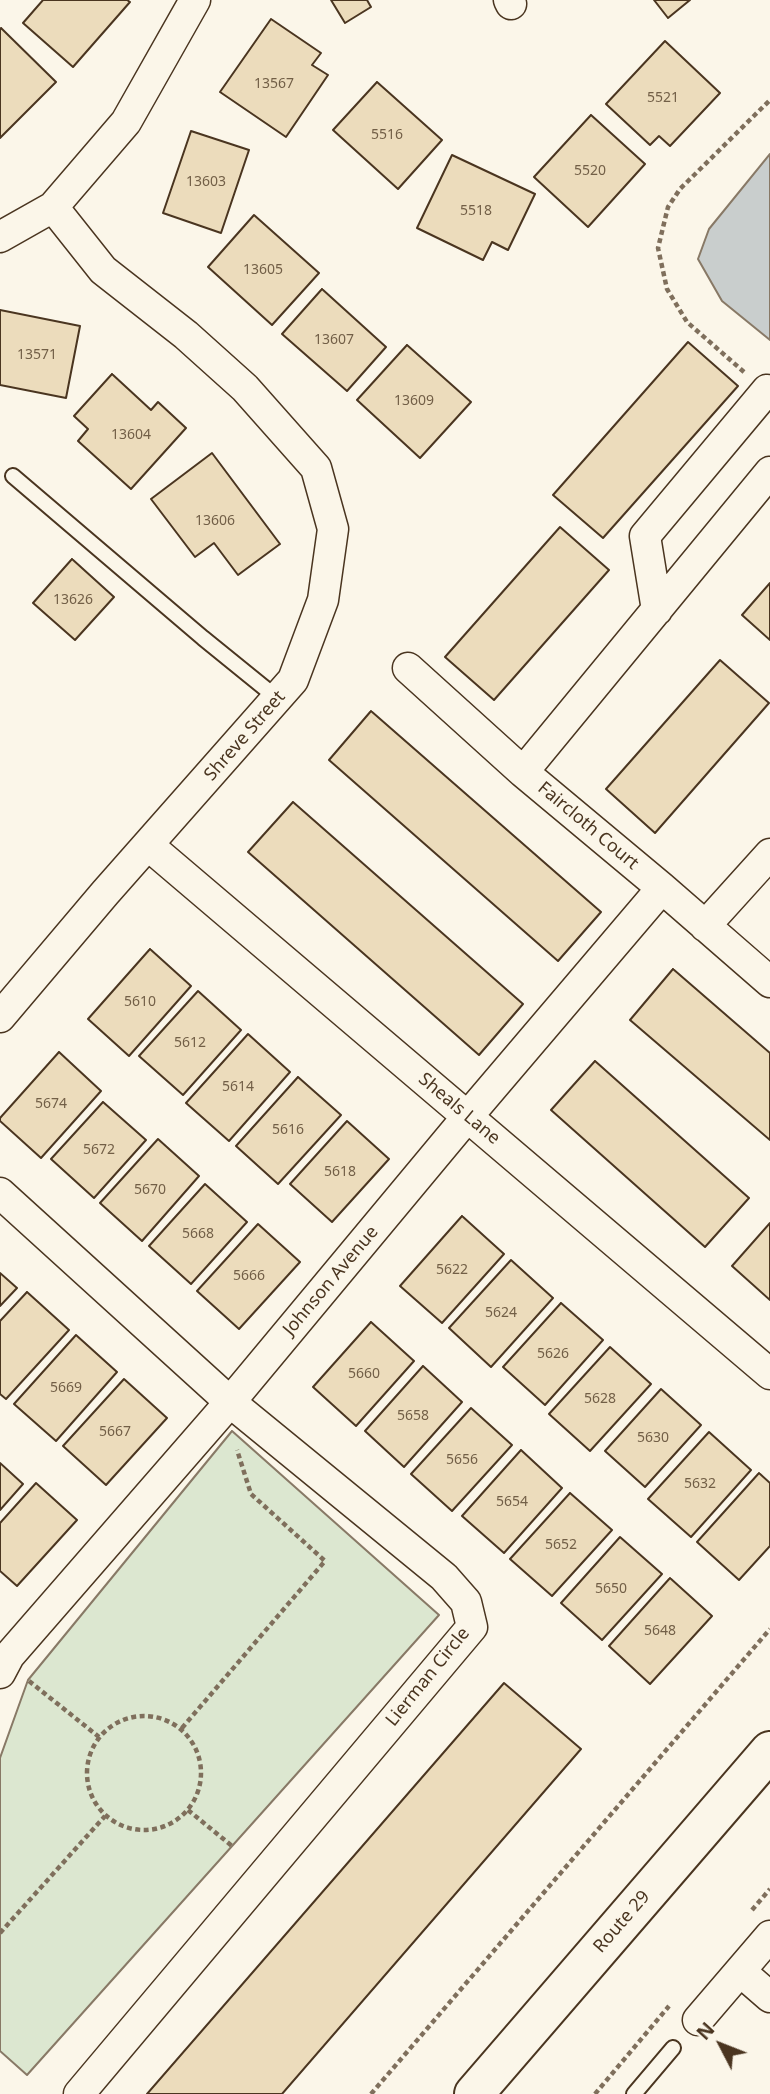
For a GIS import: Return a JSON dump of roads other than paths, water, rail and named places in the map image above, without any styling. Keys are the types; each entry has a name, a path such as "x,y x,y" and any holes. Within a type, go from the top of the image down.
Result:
{"main road":[{"name":"Route 29","path":"476,2093 770,1751"}],"street":[{"path":"0,237 53,207 126,122 195,0"},
{"name":"Shreve Street","path":"0,1017 293,680 323,600 333,529 316,468 245,388 186,335 103,270 53,207"},
{"path":"657,610 645,536 768,391"},
{"path":"523,772 770,472"},
{"name":"Faircloth Court","path":"408,668 523,772 770,982"},
{"name":"Sheals Lane","path":"148,845 770,1374"},
{"path":"705,926 770,853"},
{"name":"Johnson Avenue","path":"9,1664 662,888"},
{"name":"Lierman Circle","path":"0,1193 223,1410 444,1577 466,1602 472,1627 79,2094"},
{"path":"698,2020 770,1936"},
{"path":"740,1971 770,1997"}],"lane":[{"path":"13,476 277,698"},
{"path":"634,2094 673,2048"}]}
